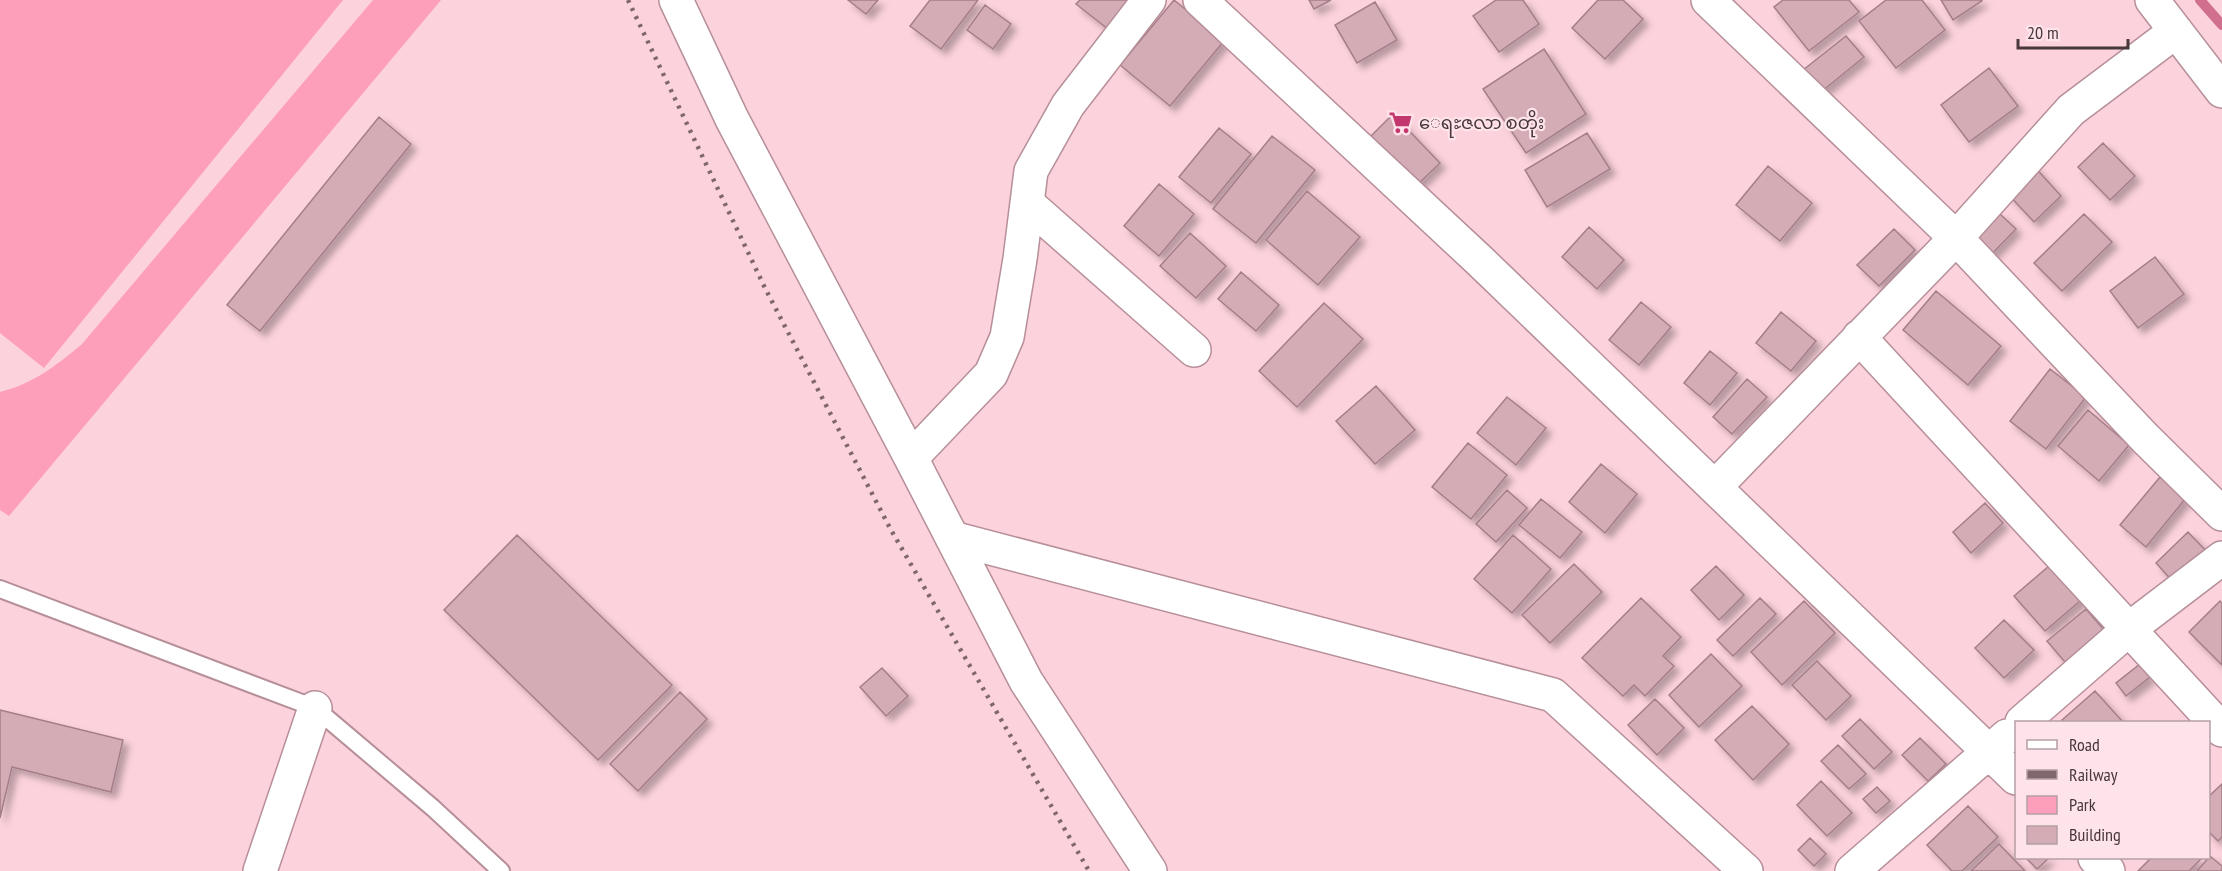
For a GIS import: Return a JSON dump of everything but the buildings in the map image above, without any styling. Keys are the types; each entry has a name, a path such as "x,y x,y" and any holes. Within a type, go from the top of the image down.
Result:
{"street":[{"path":"676,0 732,119 1026,681 1150,871"},
{"path":"911,458 991,374 1007,337 1031,171 1068,105 1149,0"},
{"path":"1200,0 1480,261 2015,777"},
{"path":"1708,0 1956,238 2145,438 2222,514"},
{"path":"2152,0 2222,91"},
{"path":"1715,487 1956,238 2071,110 2176,31"},
{"path":"1027,203 1194,350"},
{"path":"1859,338 2222,730"},
{"path":"952,538 1553,695 1746,871"},
{"path":"2024,721 2129,629 2222,558"},
{"path":"260,871 315,708"},
{"path":"1852,871 2015,729"},
{"path":"2096,859 2108,871"}],"lane":[{"path":"0,589 315,708 433,808 501,871"}],"green space":[{"path":"0,0 343,0 44,368 0,333"},
{"path":"373,0 441,0 9,516 0,510 0,392 34,379 82,344"}],"waterway":[{"path":"2200,0 2222,25"}],"railway":[{"path":"628,0 765,288 891,530 1089,871"}],"place":[{"name":"ေရႊဇလာ စတိုး","path":"1401,123"}]}
